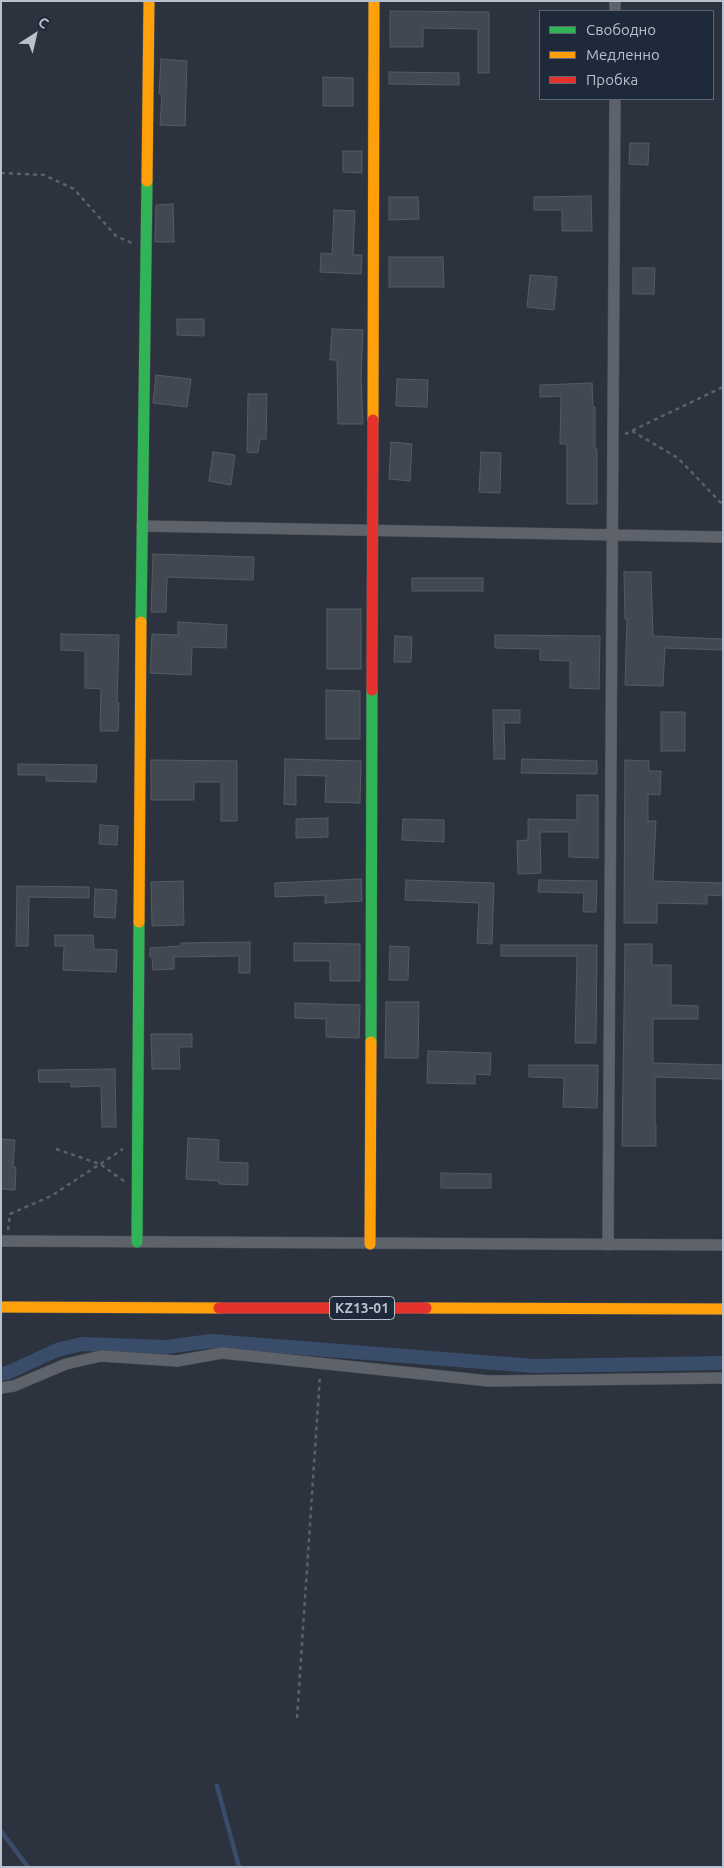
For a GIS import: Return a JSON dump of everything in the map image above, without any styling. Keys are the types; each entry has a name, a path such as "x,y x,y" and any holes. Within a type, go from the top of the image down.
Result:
{"main road":[{"path":"137,1242 142,526 149,1"},
{"path":"370,1244 374,1"},
{"name":"KZ13-01","path":"1,1307 723,1309"}],"street":[{"path":"608,1245 614,100"},
{"path":"142,526 723,537"},
{"path":"4,1242 723,1246"},
{"path":"1,1388 14,1386 66,1364 101,1356 178,1361 222,1353 489,1381 723,1378"}],"path":[{"path":"1,173 44,175 74,188 116,236 146,249"},
{"path":"613,440 723,387"},
{"path":"632,431 678,458 723,505"},
{"path":"4,1242 10,1214 51,1196 138,1140"},
{"path":"56,1149 100,1164 138,1190"},
{"path":"297,1718 321,1363"}],"building":[{"path":"390,11 489,12 489,73 478,73 478,29 423,28 423,47 390,47"},
{"path":"161,59 187,61 185,126 160,125 162,94 159,94"},
{"path":"389,72 459,73 459,85 389,84"},
{"path":"323,77 353,78 353,106 323,106"},
{"path":"630,143 649,143 648,165 629,164"},
{"path":"343,151 362,151 362,173 343,172"},
{"path":"591,196 592,231 562,231 562,210 534,210 534,197"},
{"path":"389,197 418,197 419,219 389,220"},
{"path":"173,204 174,242 155,242 156,205"},
{"path":"334,210 355,211 353,255 362,255 361,274 320,272 321,253 332,254"},
{"path":"389,257 443,257 444,287 389,287"},
{"path":"633,268 655,268 654,294 633,294"},
{"path":"530,275 557,277 554,310 527,307"},
{"path":"177,319 204,319 204,336 177,335"},
{"path":"332,329 363,330 361,377 363,424 338,424 337,360 330,360"},
{"path":"156,375 191,379 187,407 153,403"},
{"path":"397,379 428,380 427,407 396,406"},
{"path":"592,383 593,407 595,407 595,449 597,449 597,504 567,504 567,444 560,444 561,396 540,397 540,385"},
{"path":"248,394 267,394 266,439 260,439 258,453 247,452"},
{"path":"391,442 412,444 410,481 389,479"},
{"path":"213,452 235,455 231,485 209,481"},
{"path":"481,452 501,453 500,493 479,492"},
{"path":"153,554 254,557 253,580 167,577 166,612 151,612"},
{"path":"624,572 651,572 653,636 723,639 723,650 665,648 663,686 625,685 627,619 625,619"},
{"path":"412,578 483,578 483,591 412,591"},
{"path":"327,609 361,609 361,669 327,669"},
{"path":"178,622 227,625 226,648 192,647 191,675 150,673 152,634 178,635"},
{"path":"61,634 119,635 118,731 100,731 101,689 85,688 85,651 61,650"},
{"path":"495,635 600,636 599,689 570,688 570,661 540,660 540,649 495,648"},
{"path":"395,636 412,637 411,662 394,662"},
{"path":"326,690 360,691 360,739 326,739"},
{"path":"493,710 520,710 520,723 504,723 505,759 494,759"},
{"path":"661,712 685,712 685,751 661,751"},
{"path":"285,759 361,761 360,803 325,802 326,776 296,775 296,805 284,804"},
{"path":"522,759 597,761 597,774 521,773"},
{"path":"151,760 237,761 237,821 221,821 221,782 194,782 194,800 151,800"},
{"path":"625,760 649,761 649,771 661,771 660,795 648,794 648,821 656,821 653,881 723,883 723,896 707,895 707,904 657,903 657,923 624,923"},
{"path":"18,764 97,765 96,782 46,781 46,775 18,775"},
{"path":"577,795 598,795 598,858 569,857 569,832 540,832 541,873 518,874 517,841 528,840 528,819 577,820"},
{"path":"328,818 328,837 296,838 296,819"},
{"path":"403,819 444,820 444,842 402,840"},
{"path":"100,825 118,826 117,845 99,844"},
{"path":"361,879 362,901 325,903 325,895 275,897 275,883"},
{"path":"406,880 494,883 492,944 477,943 479,903 405,900"},
{"path":"539,880 597,881 596,912 583,912 584,893 538,892"},
{"path":"183,881 184,925 152,926 151,882"},
{"path":"17,886 89,887 89,898 29,897 28,946 16,946"},
{"path":"95,889 117,890 115,918 94,917"},
{"path":"55,935 93,935 94,949 117,950 116,972 63,970 64,946 55,946"},
{"path":"250,942 250,973 239,973 239,956 174,957 174,969 153,970 152,957 150,957 150,948 181,946 181,943"},
{"path":"294,943 360,944 360,981 330,981 330,961 294,961"},
{"path":"625,944 652,944 652,965 671,965 671,1005 698,1006 698,1019 653,1019 653,1063 723,1065 723,1079 655,1077 656,1146 622,1146"},
{"path":"501,945 597,945 596,1043 575,1043 577,956 501,956"},
{"path":"390,946 409,947 408,980 389,980"},
{"path":"386,1002 419,1002 418,1058 385,1058"},
{"path":"295,1003 360,1005 359,1038 326,1037 326,1019 295,1018"},
{"path":"151,1034 192,1034 192,1047 179,1047 180,1069 152,1069"},
{"path":"428,1051 491,1053 490,1075 475,1074 475,1084 427,1083"},
{"path":"529,1065 598,1065 597,1108 563,1107 564,1078 529,1077"},
{"path":"115,1069 116,1127 102,1127 101,1086 71,1087 71,1082 39,1082 38,1070"},
{"path":"188,1138 219,1140 218,1162 248,1163 248,1185 219,1184 219,1181 186,1179"},
{"path":"1,1139 15,1140 13,1167 16,1167 15,1190 1,1189"},
{"path":"441,1173 491,1174 491,1188 441,1188"}],"waterway":[{"path":"1,1374 57,1350 82,1344 166,1347 211,1341 534,1366 723,1363"},
{"path":"217,1786 239,1867"},
{"path":"1,1831 28,1867"}],"traffic: fast":[{"path":"141,622 147,181"},
{"path":"371,1042 372,690"},
{"path":"137,1242 139,922"}],"traffic: slow":[{"path":"147,181 149,1"},
{"path":"373,420 374,1"},
{"path":"139,922 141,622"},
{"path":"370,1244 371,1042"},
{"path":"1,1307 219,1308"},
{"path":"426,1308 723,1309"}],"traffic: jam":[{"path":"372,690 373,420"},
{"path":"219,1308 426,1308"}]}
